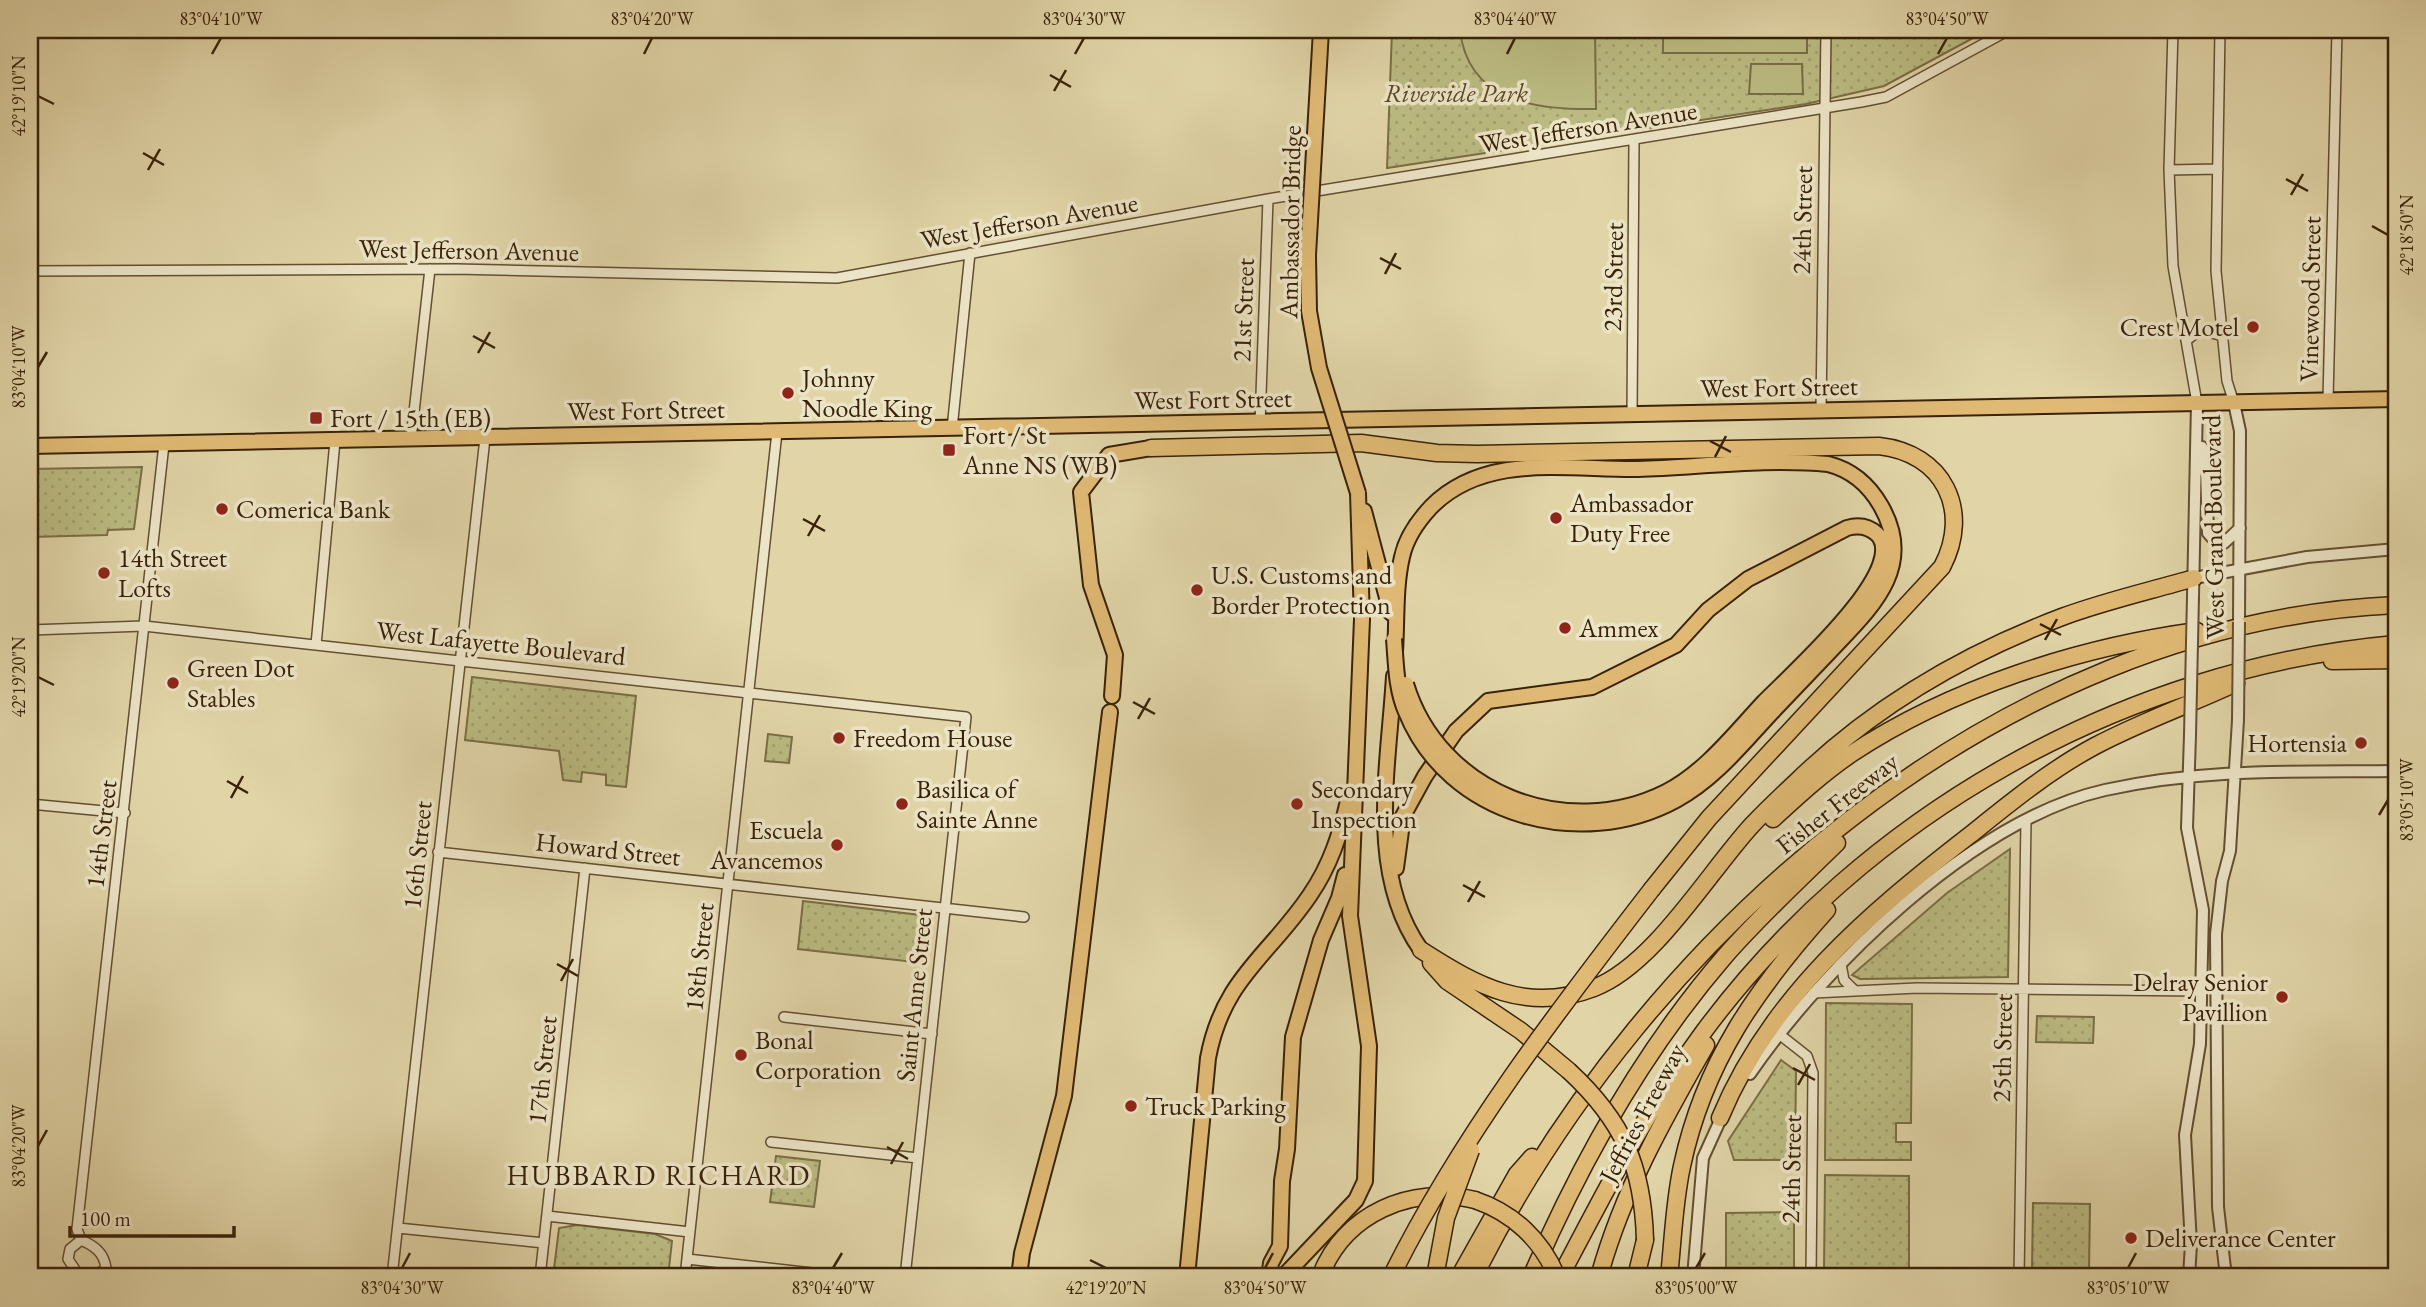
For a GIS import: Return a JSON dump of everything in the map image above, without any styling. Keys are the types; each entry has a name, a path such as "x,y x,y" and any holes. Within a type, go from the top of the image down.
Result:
{"highway":[{"path":"1150,448 1362,443 1437,453 1477,454 1879,446 1910,452 1932,468 1948,492 1955,531 1948,556 1936,577 1682,850 1541,1034 1494,1101 1439,1186 1391,1277"},
{"path":"1421,950 1461,975 1494,991 1537,998 1568,996 1597,987 1625,971 1697,892 1751,826 1798,779 1844,739 1899,699 1960,663 2023,632 2064,616 2194,578"},
{"name":"Fisher Freeway","path":"1474,1277 1527,1181 1568,1119 1645,1019 1721,936 1803,859 1902,781 1987,727 2077,682 2172,647 2269,621 2343,609 2396,605"},
{"path":"1697,892 1828,770 1873,740 1927,711 1998,682 2105,648 2155,637 2269,621"},
{"path":"1558,1277 1659,1097 1703,1032 1746,980 1805,917 1874,856 1958,795 2057,738 2167,695 2281,663 2338,651 2396,645"},
{"path":"1720,1118 1755,1051 1807,979 1853,932 1911,881 2023,793 2073,759 2116,736 2281,663 2396,660"},
{"path":"1531,1277 1580,1171 1621,1097 1678,1014 1758,920 1902,781"},
{"path":"1669,1277 1682,1166 1697,1112 1719,1056 1761,987 1874,856"},
{"path":"1421,950 1447,981 1521,1031 1569,1071 1603,1105 1629,1149 1640,1184 1645,1240 1642,1277"},
{"name":"Jeffries Freeway","path":"1599,1277 1613,1229 1646,1150 1746,980"},
{"path":"1435,1277 1441,1238 1457,1183 1494,1101"},
{"path":"1459,1277 1517,1174 1568,1119"},
{"path":"1320,1277 1330,1257 1348,1233 1385,1206 1428,1195 1475,1200 1503,1212 1525,1229 1542,1248 1558,1277"},
{"path":"1636,1277 1645,1240"}],"main road":[{"name":"Ambassador Bridge","path":"1321,30 1308,254 1309,311 1319,368 1358,493"},
{"name":"West Fort Street","path":"30,446 2396,399"},
{"path":"1112,696 1115,655 1091,585 1081,492 1085,482 1109,455 1150,448"},
{"path":"1421,950 1404,923 1393,890 1386,829 1401,558 1410,535 1425,513 1442,497 1475,478 1520,468 1597,470 1823,463 1841,468 1860,480 1877,498 1890,525 1894,551 1888,579 1871,608 1768,707"},
{"path":"1358,493 1390,604 1397,682 1405,711 1418,736 1440,764 1483,798 1548,822 1607,823 1644,814 1675,801 1717,771 1872,586 1884,552 1882,542 1873,532 1861,527 1847,528 1767,568 1709,610 1676,645 1592,687 1488,701 1456,731 1403,816 1393,890"},
{"path":"1283,1277 1356,1200 1364,1185 1368,1046 1350,916 1362,619 1358,493"},
{"path":"1019,1277 1022,1253 1064,1096 1110,712"},
{"path":"1187,1277 1211,1043 1226,1000 1260,954 1301,908 1324,873 1337,844 1355,776"},
{"path":"1269,1277 1270,1263 1280,1246 1291,1049 1313,967 1339,898 1352,846"}],"street":[{"name":"24th Street","path":"1821,411 1826,30"},
{"name":"West Jefferson Avenue","path":"30,271 429,269 837,278 1268,200 1825,110 1886,97 2009,30"},
{"name":"West Grand Boulevard","path":"2173,30 2169,170 2174,274 2188,340 2197,403 2198,434 2187,828 2203,910 2201,1023 2185,1135 2191,1244 2189,1277"},
{"name":"West Grand Boulevard","path":"2220,30 2216,271 2227,381 2240,431 2238,720 2230,851 2218,914 2218,1207 2226,1277"},
{"name":"Vinewood Street","path":"2328,400 2337,30"},
{"name":"23rd Street","path":"1632,415 1634,141"},
{"path":"2169,170 2218,169"},
{"name":"21st Street","path":"1260,423 1268,200"},
{"path":"952,429 971,253"},
{"path":"411,439 429,269"},
{"path":"2188,340 2200,330 2223,336"},
{"name":"18th Street","path":"685,1277 777,432"},
{"path":"2198,434 2206,468 2208,533 2214,540 2224,543 2240,527"},
{"name":"16th Street","path":"392,1277 485,438"},
{"path":"316,645 335,440"},
{"name":"14th Street","path":"81,1240 77,1229 164,444"},
{"path":"2194,578 2306,557 2396,549"},
{"name":"West Lafayette Boulevard","path":"30,630 144,626 966,718"},
{"name":"Saint Anne Street","path":"905,1277 966,718"},
{"path":"1693,1277 1697,1202 1703,1158 1720,1118 1779,1034 1813,993 1910,900 1978,849 2026,820 2103,790 2235,771 2396,771"},
{"path":"30,804 125,813"},
{"name":"25th Street","path":"2019,1277 2026,820"},
{"name":"Howard Street","path":"438,852 1024,916"},
{"name":"17th Street","path":"540,1277 585,868"},
{"path":"1841,964 1844,980 1855,990"},
{"path":"1813,993 1855,990 2024,989 2200,991"},
{"path":"784,1017 932,1034"},
{"path":"2201,1023 2218,1024"},
{"name":"24th Street","path":"1779,1034 1807,1056 1813,1073 1811,1277"},
{"path":"771,1142 918,1158"},
{"path":"547,1216 690,1232"},
{"path":"398,1228 544,1243"},
{"path":"87,1277 78,1274 68,1259 70,1249 81,1240 93,1244 104,1257 106,1268 94,1277"},
{"path":"687,1259 848,1277"}],"green space":[{"name":"Riverside Park","path":"1392,30 1988,30 1884,86 1806,104 1387,168"},
{"path":"1460,30 1595,30 1596,109 1530,104 1491,87 1476,73 1466,54"},
{"path":"1663,30 1807,30 1807,53 1663,53"},
{"path":"1751,64 1802,64 1803,94 1749,94"},
{"path":"142,467 134,529 108,530 107,535 30,537 30,469"},
{"path":"472,677 636,696 626,787 606,785 606,775 582,772 581,782 563,780 559,751 465,740"},
{"path":"768,734 792,737 789,763 765,761"},
{"path":"2010,849 2008,977 1860,979 1852,975 1947,893"},
{"path":"803,901 928,916 923,963 798,949"},
{"path":"1826,1003 1912,1004 1911,1123 1896,1123 1896,1142 1911,1142 1911,1160 1825,1160"},
{"path":"2037,1016 2094,1017 2093,1043 2036,1042"},
{"path":"1781,1060 1796,1071 1795,1160 1734,1160 1728,1141"},
{"path":"776,1156 820,1161 814,1207 770,1202"},
{"path":"1825,1175 1909,1176 1909,1272 1824,1271"},
{"path":"2033,1203 2090,1204 2089,1271 2032,1270"},
{"path":"1794,1212 1794,1272 1726,1272 1726,1213"},
{"path":"577,1225 655,1234 672,1241 668,1277 553,1277 559,1228"}],"place":[{"name":"Crest Motel","path":"2253,327"},
{"name":"Johnny Noodle King","path":"788,393"},
{"name":"Fort / 15th (EB)","path":"316,418"},
{"name":"Fort / St Anne NS (WB)","path":"949,450"},
{"name":"Comerica Bank","path":"222,509"},
{"name":"Ambassador Duty Free","path":"1556,518"},
{"name":"14th Street Lofts","path":"104,573"},
{"name":"U.S. Customs and Border Protection","path":"1197,590"},
{"name":"Ammex","path":"1565,628"},
{"name":"Green Dot Stables","path":"173,683"},
{"name":"Freedom House","path":"839,738"},
{"name":"Hortensia","path":"2361,743"},
{"name":"Basilica of Sainte Anne","path":"902,804"},
{"name":"Secondary Inspection","path":"1297,804"},
{"name":"Escuela Avancemos","path":"837,845"},
{"name":"Delray Senior Pavillion","path":"2282,997"},
{"name":"Bonal Corporation","path":"741,1055"},
{"name":"Truck Parking","path":"1131,1106"},
{"name":"Deliverance Center","path":"2131,1238"}],"district":[{"name":"HUBBARD RICHARD","path":"659,1175"}]}
